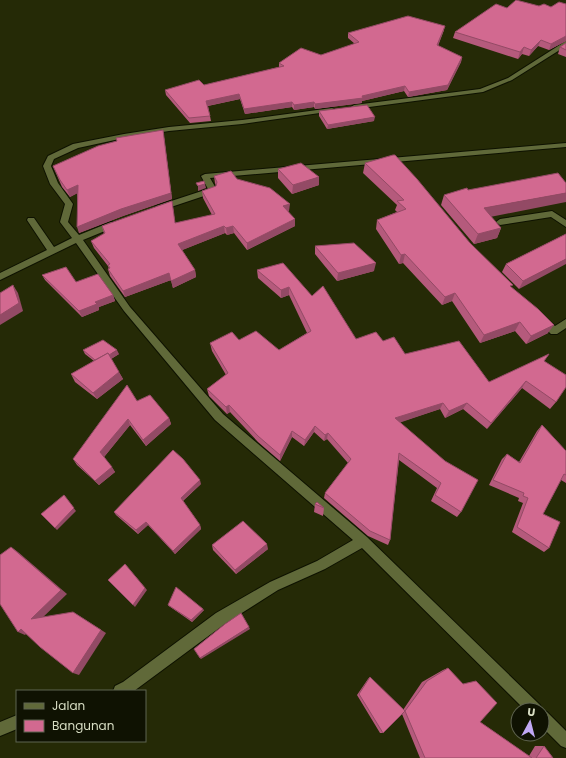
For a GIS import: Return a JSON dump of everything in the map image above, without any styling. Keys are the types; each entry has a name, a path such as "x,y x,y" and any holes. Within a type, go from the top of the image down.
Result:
{"street":[{"path":"527,702 362,541 219,417 127,309 64,222 69,204 54,184 47,166 52,158 61,152 76,146 131,134 242,122 343,108 460,95 481,91 510,79 566,43"},
{"path":"148,212 213,190 205,176 400,163 566,145"},
{"path":"500,222 552,214 566,224"},
{"path":"31,220 52,252"},
{"path":"0,277 77,239 120,222"},
{"path":"536,314 554,331 566,323"},
{"path":"122,690 221,618 274,586 321,565 362,541"},
{"path":"0,729 16,722"},
{"path":"550,725 566,741"}],"building":[{"path":"516,0 539,6 544,4 551,7 559,2 566,4 566,36 551,44 541,40 531,50 524,47 520,52 455,32 496,4 507,8"},
{"path":"408,16 445,26 437,45 462,57 448,85 409,92 405,86 362,96 363,98 315,104 314,102 294,105 292,102 244,109 239,94 206,101 210,116 189,118 165,90 199,80 204,85 284,66 279,63 301,48 321,55 359,42 348,33"},
{"path":"566,43 566,50 560,47"},
{"path":"367,105 375,117 328,125 319,111"},
{"path":"163,130 171,193 121,209 77,227 78,185 67,190 53,166 98,146 117,141 116,138"},
{"path":"395,155 417,179 470,243 513,285 510,286 538,309 554,325 531,336 520,322 484,335 455,293 445,297 405,254 401,255 377,220 406,209 397,201 404,200 365,163"},
{"path":"301,163 319,177 293,185 278,169"},
{"path":"231,171 237,179 270,188 290,204 283,206 295,219 247,243 233,226 226,228 224,226 178,244 195,270 171,281 169,273 123,291 108,269 110,268 108,265 110,264 91,241 105,233 102,226 172,201 175,223 215,214 202,191 216,186 217,182 214,176"},
{"path":"558,173 566,183 566,193 484,208 501,228 478,234 444,195 467,188 468,190"},
{"path":"204,181 205,184 198,186 196,183"},
{"path":"566,234 566,259 523,281 506,264"},
{"path":"354,243 376,263 338,273 315,246"},
{"path":"283,263 312,296 323,286 356,339 376,332 383,341 394,337 405,354 459,341 489,382 549,354 544,361 566,375 566,387 556,402 526,381 491,423 467,403 449,411 443,403 395,418 445,461 478,480 461,512 435,495 441,483 399,453 390,540 370,531 325,493 351,459 328,433 325,435 315,426 305,440 292,431 280,455 258,436 229,405 226,407 207,389 228,373 210,343 232,332 239,340 256,331 279,350 311,331 289,287 281,290 257,270"},
{"path":"66,267 76,282 98,274 113,295 95,302 97,304 79,311 42,275"},
{"path":"13,285 19,303 0,315 0,293"},
{"path":"103,340 117,350 109,355 108,353 95,360 83,350"},
{"path":"108,353 119,372 93,393 71,374"},
{"path":"127,385 137,401 150,395 169,418 143,440 128,419 100,452 112,467 95,481 73,459"},
{"path":"542,425 566,451 566,475 564,474 543,514 560,522 549,548 517,527 528,498 523,496 524,493 493,480 507,454 520,463"},
{"path":"173,450 183,459 200,480 181,498 200,525 173,551 146,522 136,530 114,512"},
{"path":"64,495 74,508 55,528 41,514"},
{"path":"317,502 324,508 315,504"},
{"path":"243,521 267,544 235,570 212,545"},
{"path":"11,547 61,590 31,619 73,612 101,630 73,673 40,647 21,629 18,632 0,604 0,555"},
{"path":"125,564 145,588 133,605 108,580"},
{"path":"176,587 203,609 191,620 168,605"},
{"path":"241,613 249,627 200,658 194,649"},
{"path":"448,668 463,684 476,681 497,703 480,722 532,758 425,758 405,711 427,681"},
{"path":"370,677 405,711 383,733 359,694"},
{"path":"544,746 553,758 536,758"}]}
